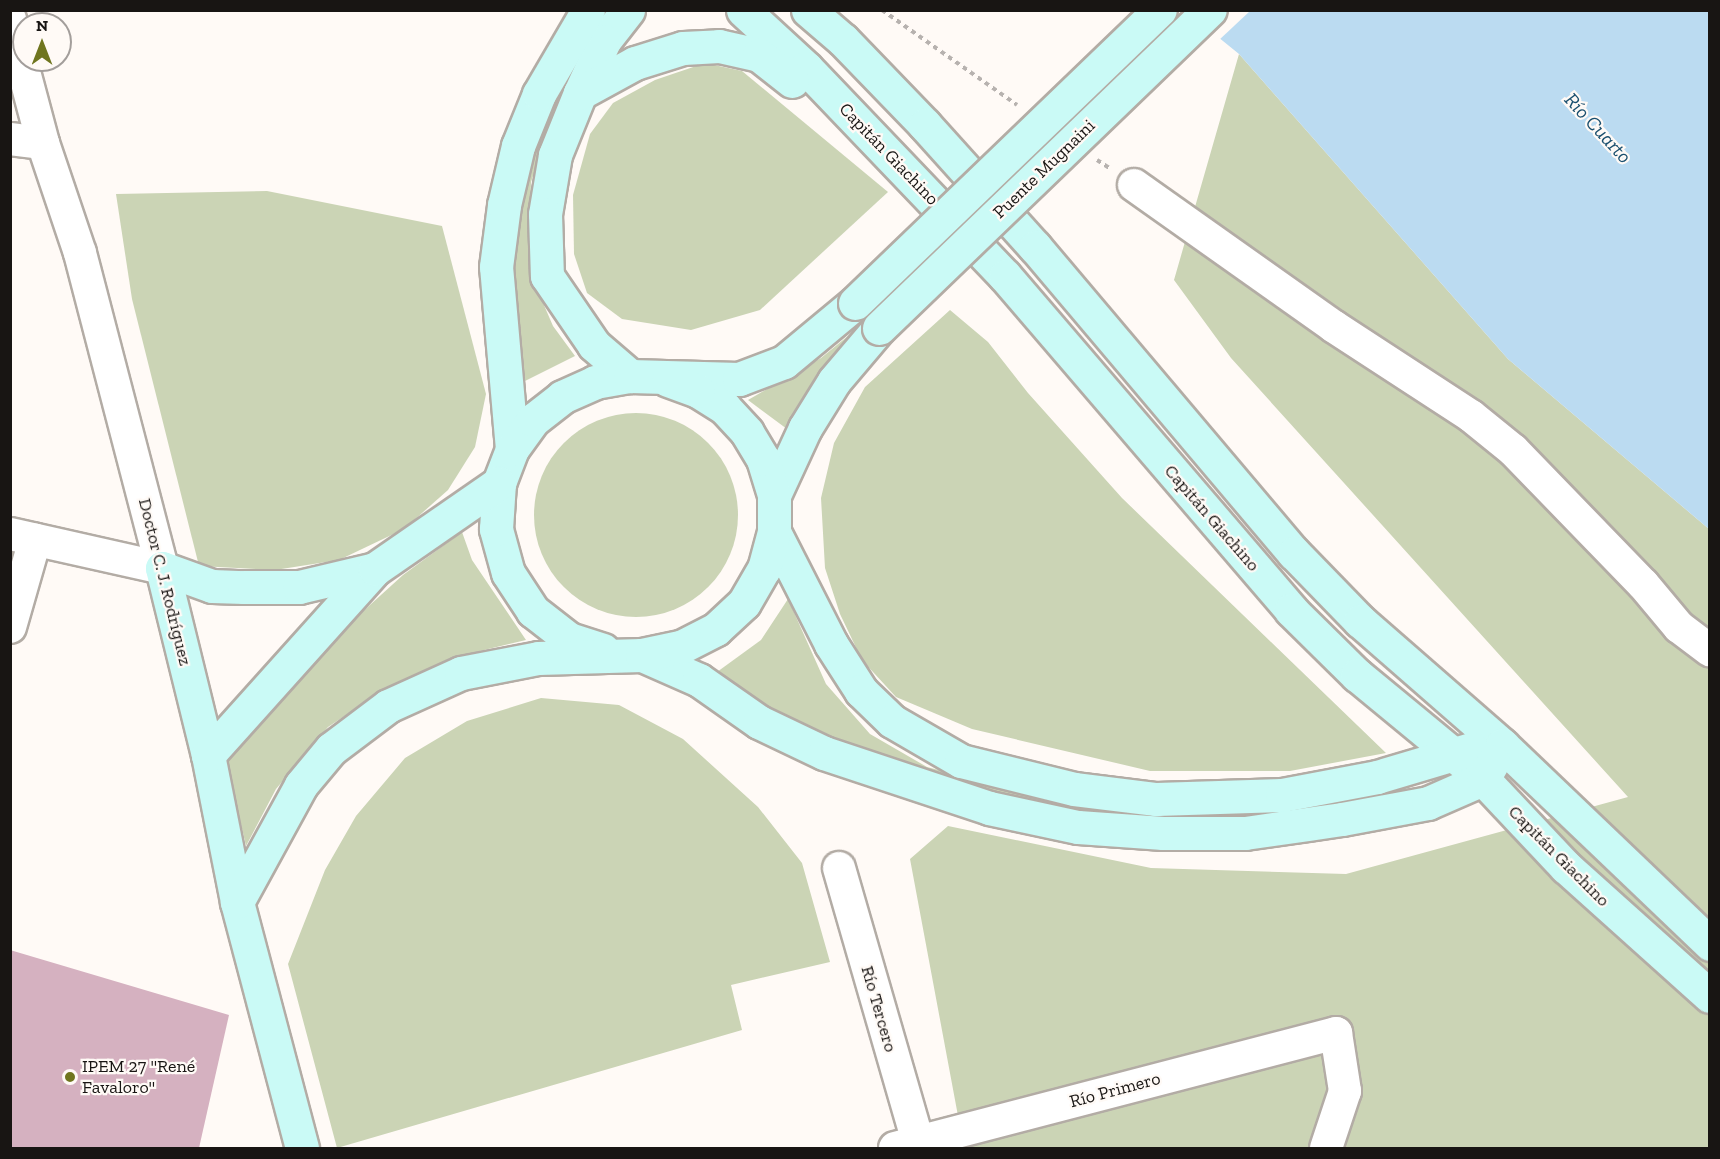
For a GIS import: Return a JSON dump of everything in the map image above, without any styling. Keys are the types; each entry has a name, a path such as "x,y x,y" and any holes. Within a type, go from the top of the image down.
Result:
{"main road":[{"path":"512,449 496,267 504,205 518,146 539,94 588,10"},
{"path":"628,10 604,41 580,93 555,155 545,214 547,276 594,345 630,376"},
{"name":"Capitán Giachino","path":"743,10 806,68 1005,276 1291,610 1357,675 1483,779 1566,867 1710,996"},
{"path":"808,10 843,40 925,125 1035,247 1294,554 1360,621 1502,745 1710,944"},
{"name":"Puente Mugnaini","path":"668,380 739,379 784,362 855,303 1160,10"},
{"name":"Puente Mugnaini","path":"774,495 805,428 834,381 879,328 1210,10"},
{"path":"580,93 634,63 683,48 718,46 759,55 892,156"},
{"path":"237,902 301,785 331,749 387,706 461,673 538,658 628,654 681,647 716,629 749,595 764,570 774,532 774,495 763,459 747,432 725,408 698,391 668,380 630,376 595,382 562,397 533,420 512,449 499,483 496,529 508,573 533,611 569,639 628,654 699,680 759,722 824,753 989,808 1078,827 1163,833 1245,833 1428,803 1483,779 1502,745"},
{"path":"208,755 375,569 499,483"},
{"path":"774,532 831,644 861,691 892,721 961,761 1074,789 1156,799 1282,795 1377,777 1453,752 1502,745"},
{"path":"162,568 212,586 244,587 299,586 375,569"},
{"name":"Doctor C. J. Rodríguez","path":"162,568 208,755 237,902 302,1149"}],"street":[{"name":"Doctor C. J. Rodríguez","path":"10,19 43,143 80,253 162,568"},
{"path":"10,139 43,143"},
{"path":"1134,185 1488,429 1513,450 1635,576 1679,627 1710,650"},
{"path":"10,627 23,537 162,568"},
{"name":"Río Tercero","path":"838,868 911,1146"},
{"name":"Río Primero","path":"911,1146 1336,1033 1345,1091 1326,1149"}],"path":[{"path":"882,10 1026,112"},
{"path":"1095,159 1134,185"}],"green space":[{"path":"596,33 560,96 531,182 529,252 537,289 553,326 575,356 525,381 512,314 511,239 543,107"},
{"path":"1239,54 1508,359 1709,529 1709,1148 964,1148 910,859 948,826 1151,868 1346,874 1628,797 1231,358 1174,280"},
{"path":"705,63 742,71 888,192 760,310 691,330 622,319 587,293 574,254 573,195 590,134 613,103 655,80"},
{"path":"267,191 442,226 486,394 475,447 448,490 404,529 339,560 275,570 199,566 132,299 116,194"},
{"path":"898,295 787,429 748,400 821,358"},
{"path":"950,310 988,342 1028,393 1122,498 1386,753 1290,771 1150,771 972,729 896,697 862,660 840,614 825,568 821,498 834,443 865,387"},
{"path":"626,413 646,413 666,417 684,425 701,436 715,450 734,485 738,515 734,545 726,563 715,580 701,594 666,613 646,617 626,617 606,613 588,605 571,594 557,580 538,545 534,525 534,505 538,485 546,467 557,450 571,436 606,417"},
{"path":"462,532 472,560 526,640 455,657 388,687 328,727 276,789 246,846 227,763 327,644 403,575"},
{"path":"788,599 826,684 870,734 927,767 1049,799 1263,808 1421,790 1281,816 1138,820 1013,807 891,768 781,715 717,672 761,640"},
{"path":"541,698 619,705 683,739 758,807 802,863 830,962 731,985 742,1030 337,1148 288,964 325,870 356,816 405,758 467,721"}],"water":[{"name":"Río Cuarto","path":"1186,11 1709,11 1709,529 1508,359 1239,54"}],"pier":[{"path":"1183,11 1250,11 1218,41"}],"building":[{"path":"10,950 229,1015 199,1148 10,1148"}],"place":[{"name":"IPEM 27 \"René Favaloro\"","path":"70,1077"}]}
